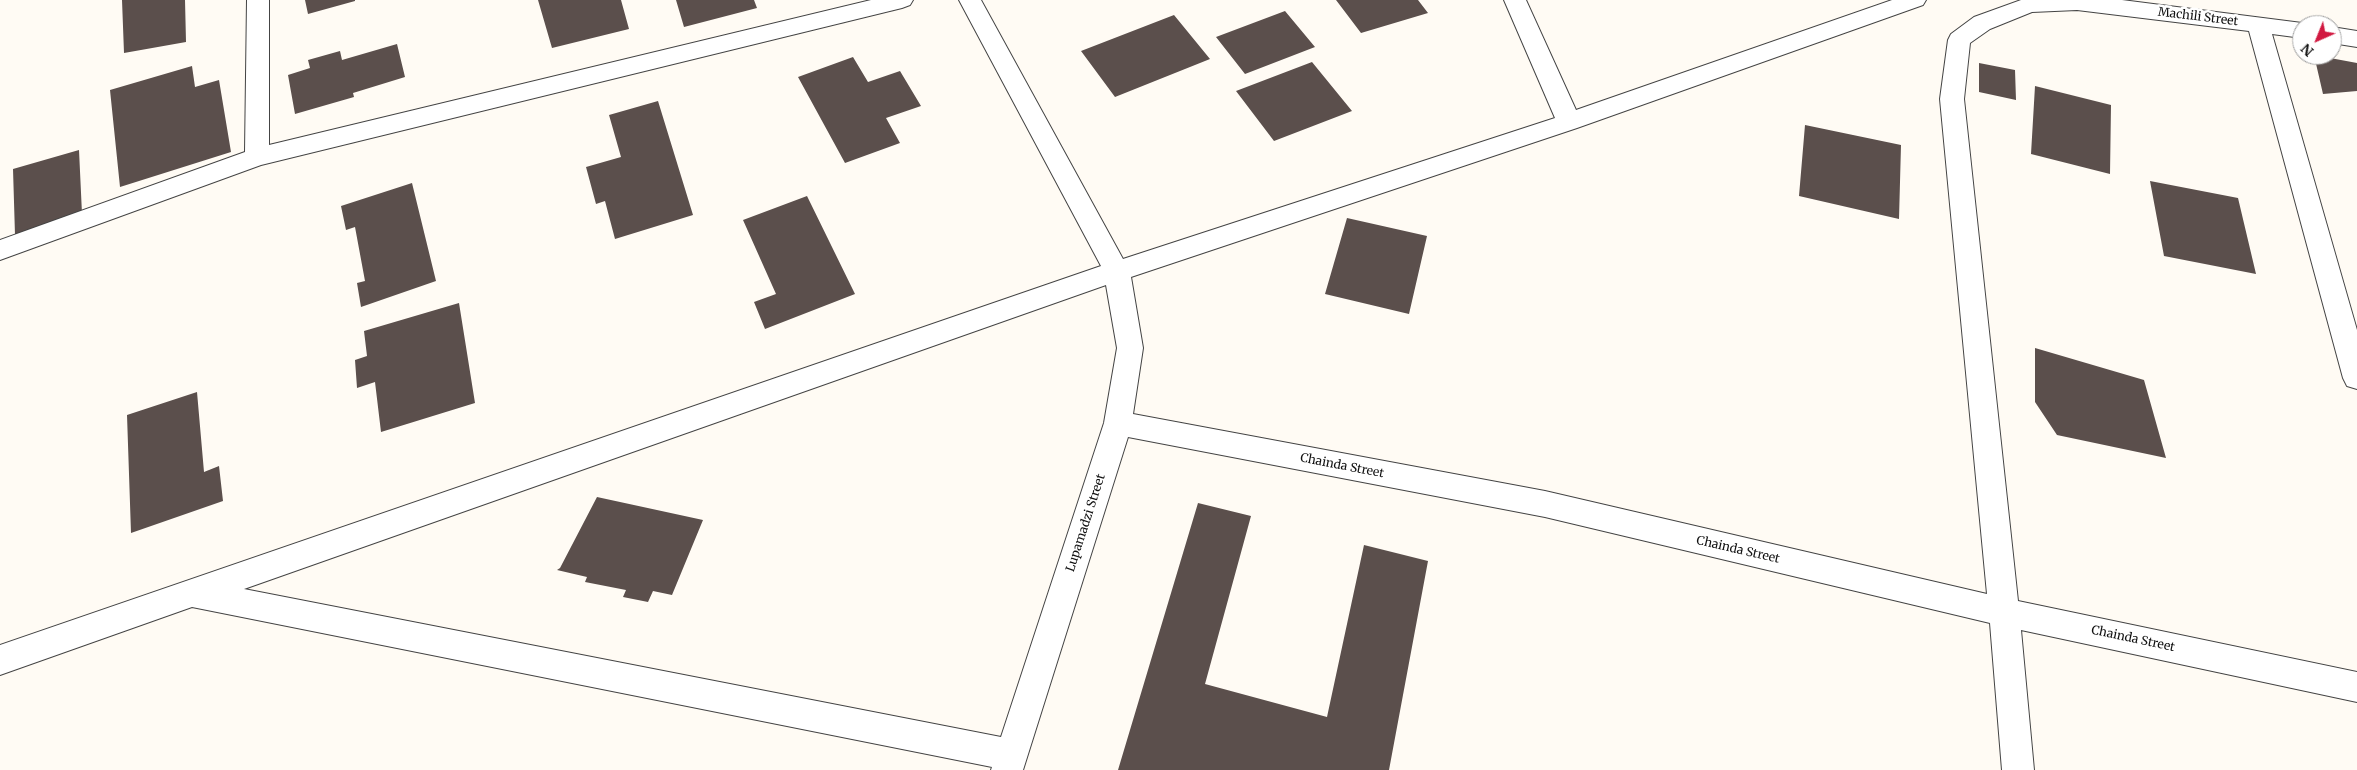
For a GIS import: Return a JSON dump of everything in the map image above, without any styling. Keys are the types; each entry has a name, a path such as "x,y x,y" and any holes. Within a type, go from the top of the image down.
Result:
{"street":[{"path":"257,157 258,0"},
{"path":"0,250 257,157 902,0"},
{"name":"Lupamadzi Street","path":"970,0 1117,271 1130,348 1118,423 1010,762"},
{"path":"1515,0 1569,122"},
{"path":"0,660 1117,271 1569,122 1915,0"},
{"name":"Machili Street","path":"2004,612 1952,99 1959,40 1982,23 2020,6 2077,2 2292,29"},
{"path":"2258,24 2357,378"},
{"path":"2342,37 2357,39"},
{"name":"Chainda Street","path":"1118,423 1545,504 2004,612 2357,687"},
{"path":"192,593 1010,762"},
{"path":"2004,612 2018,770"}],"building":[{"path":"122,0 185,0 186,42 124,53"},
{"path":"305,0 355,0 355,1 308,14"},
{"path":"538,0 621,0 629,29 552,48"},
{"path":"676,0 754,0 757,8 684,27"},
{"path":"1336,0 1418,0 1428,13 1361,33"},
{"path":"1285,11 1315,47 1245,74 1216,37"},
{"path":"1174,15 1210,59 1115,97 1081,51"},
{"path":"397,44 405,77 353,93 354,97 295,114 288,75 310,68 308,60 340,51 342,60"},
{"path":"853,57 868,82 900,71 921,106 886,118 900,143 845,163 798,77"},
{"path":"2342,60 2357,63 2357,91 2323,94 2316,65 2342,65"},
{"path":"1312,62 1352,111 1274,141 1236,91"},
{"path":"1979,63 2015,70 2016,100 1979,92"},
{"path":"192,66 195,87 219,80 231,152 120,187 110,90"},
{"path":"2035,86 2111,105 2110,174 2031,154"},
{"path":"658,101 693,215 615,239 605,201 596,204 586,167 621,157 609,115"},
{"path":"1805,125 1901,145 1899,219 1799,196"},
{"path":"79,150 82,214 15,235 13,169"},
{"path":"2150,181 2238,198 2256,274 2164,256"},
{"path":"412,183 436,281 361,307 357,283 365,281 355,227 346,230 341,206"},
{"path":"807,196 855,294 765,329 754,302 776,294 743,220"},
{"path":"1347,218 1427,236 1409,314 1325,294"},
{"path":"459,303 475,403 381,432 375,382 357,388 355,360 367,356 364,331"},
{"path":"2035,348 2144,380 2166,458 2057,435 2035,402"},
{"path":"197,392 204,472 219,466 223,501 131,533 127,415"},
{"path":"597,497 703,520 672,595 653,591 648,602 623,597 626,590 585,582 587,577 557,570 560,568"},
{"path":"1198,503 1251,516 1205,684 1327,717 1364,545 1428,561 1389,770 1118,770"}]}
